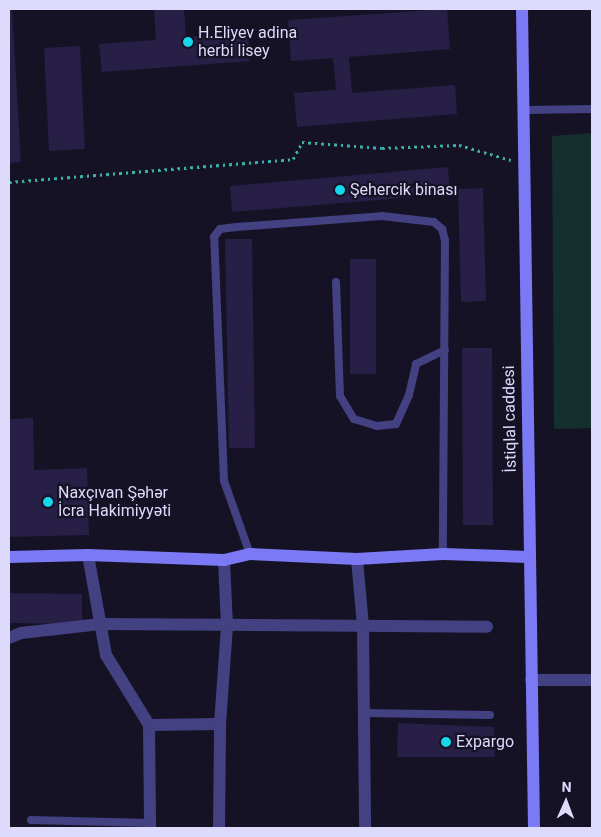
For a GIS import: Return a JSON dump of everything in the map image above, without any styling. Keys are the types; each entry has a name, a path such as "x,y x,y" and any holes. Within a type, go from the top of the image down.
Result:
{"main road":[{"name":"İstiqlal caddesi","path":"522,9 528,557 534,828"},
{"path":"9,558 88,554 224,560 250,554 357,559 444,554 528,557"}],"street":[{"path":"88,554 106,655 149,725 150,826"},
{"path":"357,559 363,626 366,828"},
{"path":"218,828 220,724 227,626 224,560"},
{"path":"9,638 100,624 487,627"},
{"path":"531,680 592,680"},
{"path":"149,725 220,724"}],"lane":[{"path":"524,110 592,109"},
{"path":"250,554 224,481 214,237 220,229 382,216 434,222 442,229 445,240 444,554"},
{"path":"336,282 340,396 354,418 376,426 396,424 409,396 416,364 446,350"},
{"path":"364,714 490,715"},
{"path":"31,820 150,826"}],"path":[{"path":"9,182 293,158 302,142 382,148 459,145 525,164"}],"green space":[{"path":"592,133 592,428 554,429 552,136"}],"building":[{"path":"9,9 12,9 21,162 9,163"},
{"name":"H.Eliyev adina herbi lisey","path":"154,9 184,9 186,37 248,33 250,61 102,72 99,44 156,40"},
{"path":"447,9 450,49 349,57 352,93 455,85 457,114 297,127 294,93 336,90 333,58 291,61 288,20"},
{"path":"80,46 85,149 49,151 44,48"},
{"name":"Şehercik binası","path":"448,167 450,194 232,212 230,186"},
{"path":"483,188 486,301 461,302 458,189"},
{"path":"225,239 252,239 255,448 229,448"},
{"path":"350,259 376,259 376,374 350,374"},
{"path":"462,348 492,348 493,525 463,525"},
{"name":"Naxçıvan Şəhər İcra Hakimiyyəti","path":"33,418 34,470 87,468 89,535 9,537 9,419"},
{"path":"9,593 82,594 82,624 9,623"},
{"name":"Expargo","path":"398,723 494,727 495,757 397,757"}],"place":[{"name":"H.Eliyev adina herbi lisey","path":"188,42"},
{"name":"Şehercik binası","path":"340,190"},
{"name":"Naxçıvan Şəhər İcra Hakimiyyəti","path":"48,502"},
{"name":"Expargo","path":"446,742"}]}
